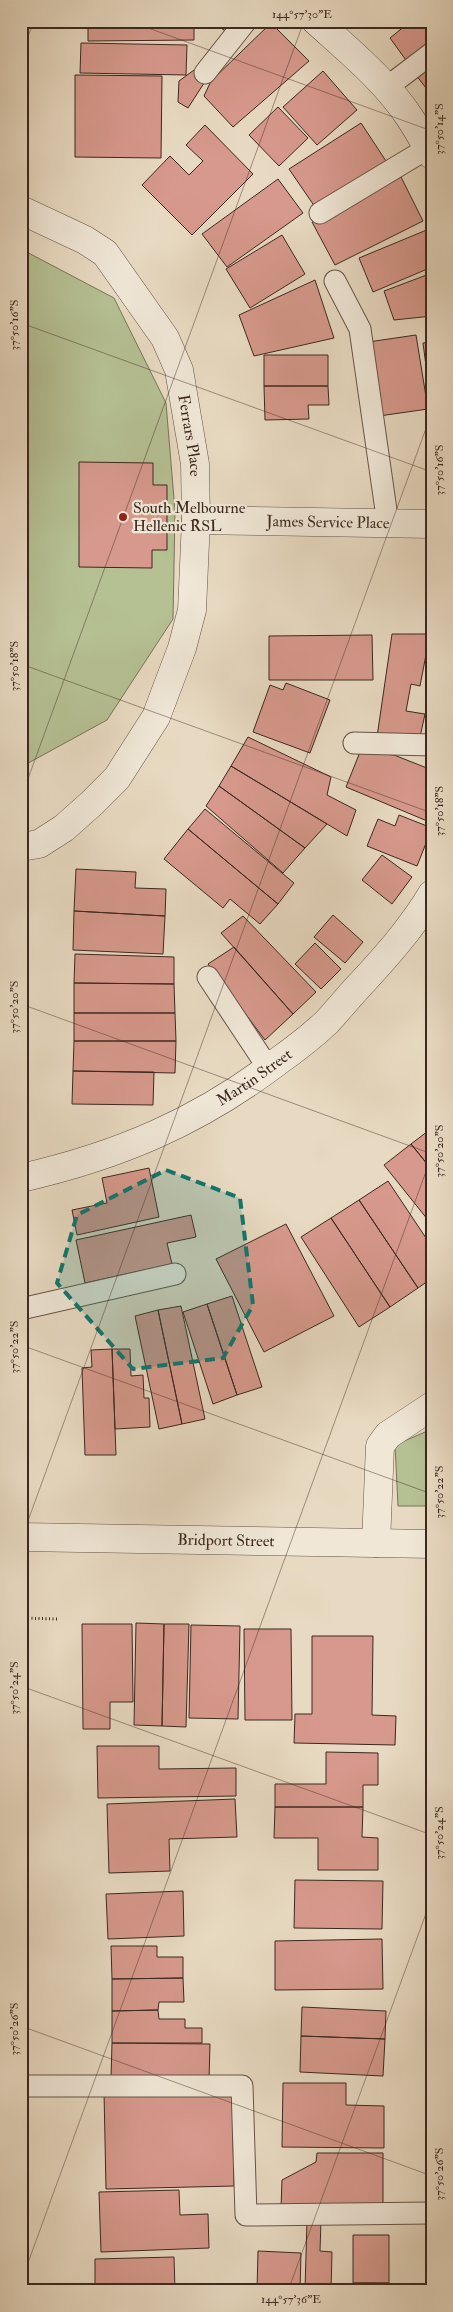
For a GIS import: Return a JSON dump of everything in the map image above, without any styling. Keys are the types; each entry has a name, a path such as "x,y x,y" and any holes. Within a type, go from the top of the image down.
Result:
{"street":[{"path":"316,21 358,59 386,88 410,117 430,152"},
{"name":"Ferrars Place","path":"21,210 85,240 105,253 165,338 178,370 196,464 196,520 192,610 182,648 156,717 117,778 92,803 64,828 39,844 21,847"},
{"name":"James Service Place","path":"196,520 432,524"},
{"name":"Martin Street","path":"21,1178 137,1144 186,1122 222,1101 269,1069 327,1022 389,954 410,928 432,894"},
{"path":"376,1543 380,1446 388,1435 432,1406"},
{"name":"Bridport Street","path":"21,1537 432,1544"}],"lane":[{"path":"205,74 246,21"},
{"path":"386,88 432,53"},
{"path":"320,213 430,152"},
{"path":"335,282 360,329 388,524"},
{"path":"354,743 432,745"},
{"path":"208,977 269,1069"},
{"path":"21,1309 175,1274"},
{"path":"21,2086 242,2086 246,2215 432,2213"}],"path":[{"path":"21,1618 57,1618"}],"highlighted area":[{"path":"166,1170 240,1198 253,1305 223,1358 133,1369 57,1283 77,1215"}],"green space":[{"path":"21,249 114,298 166,403 175,511 173,619 107,720 21,767"},
{"path":"432,1429 432,1506 398,1506 395,1445"}],"building":[{"path":"88,21 194,21 194,40 88,41"},
{"path":"210,21 239,21 230,34"},
{"path":"411,21 432,21 432,44 408,63 390,38"},
{"path":"271,23 309,61 233,127 204,96 211,81"},
{"path":"81,43 187,45 186,75 80,73"},
{"path":"432,63 432,90 429,92 416,75"},
{"path":"194,70 206,80 188,108 178,102 179,81"},
{"path":"323,71 357,110 317,145 283,107"},
{"path":"75,75 162,76 161,158 75,157"},
{"path":"278,107 308,138 279,166 249,135"},
{"path":"361,123 386,161 315,207 289,169"},
{"path":"205,125 253,174 192,235 142,185 170,156 189,175 203,161 186,145"},
{"path":"401,177 423,221 335,265 312,222"},
{"path":"278,179 303,213 227,267 202,234"},
{"path":"429,229 432,236 432,267 373,292 359,258"},
{"path":"282,235 305,274 250,308 226,269"},
{"path":"432,273 432,316 394,320 384,291"},
{"path":"315,280 334,338 254,356 239,315"},
{"path":"416,335 428,409 379,416 368,342"},
{"path":"432,342 432,412 423,343"},
{"path":"264,355 328,355 328,386 264,386"},
{"path":"264,386 328,386 329,405 308,405 309,419 265,420"},
{"name":"South Melbourne Hellenic RSL","path":"79,462 153,463 153,485 167,485 167,550 152,550 152,568 79,567"},
{"path":"392,634 430,634 420,686 411,684 406,711 425,714 420,737 377,737"},
{"path":"372,635 373,680 269,680 269,636"},
{"path":"432,652 432,684 426,683"},
{"path":"286,683 330,700 310,753 253,732 270,685 283,690"},
{"path":"248,737 331,777 327,795 356,810 347,836 231,766"},
{"path":"360,752 394,755 432,770 432,823 346,787"},
{"path":"231,766 327,824 305,848 219,786"},
{"path":"219,786 305,848 283,873 206,806"},
{"path":"205,809 294,883 278,904 188,829"},
{"path":"399,815 432,828 417,866 367,846 378,819 395,826"},
{"path":"188,829 278,904 260,924 230,899 223,908 164,859"},
{"path":"382,855 412,877 392,904 362,880"},
{"path":"76,869 136,872 135,888 166,889 165,916 74,911"},
{"path":"74,911 165,916 163,954 73,950"},
{"path":"333,915 363,942 345,963 314,937"},
{"path":"243,916 316,992 293,1014 221,933"},
{"path":"315,943 341,969 321,989 295,964"},
{"path":"234,947 293,1014 265,1040 208,964"},
{"path":"75,954 174,957 174,984 74,983"},
{"path":"74,983 174,984 175,1013 74,1013"},
{"path":"74,1013 175,1013 176,1041 74,1041"},
{"path":"74,1041 176,1041 175,1073 73,1071"},
{"path":"73,1071 154,1072 153,1105 72,1104"},
{"path":"432,1128 432,1170 411,1144"},
{"path":"411,1144 432,1170 432,1225 384,1165"},
{"path":"149,1168 159,1217 77,1235 72,1210 107,1203 102,1178"},
{"path":"388,1181 432,1247 432,1278 418,1288 359,1200"},
{"path":"359,1200 418,1288 390,1307 331,1218"},
{"path":"191,1215 196,1237 167,1243 172,1264 85,1283 76,1240"},
{"path":"331,1218 390,1307 359,1327 301,1237"},
{"path":"286,1224 334,1316 264,1352 216,1259"},
{"path":"232,1296 262,1387 237,1395 207,1304"},
{"path":"207,1304 237,1395 213,1404 183,1312"},
{"path":"181,1306 205,1419 182,1424 158,1310"},
{"path":"158,1310 182,1424 159,1429 135,1316"},
{"path":"112,1349 116,1455 85,1455 82,1368 92,1367 91,1350"},
{"path":"112,1349 130,1349 131,1376 143,1375 144,1398 149,1398 150,1427 115,1429"},
{"path":"136,1623 164,1624 162,1726 134,1725"},
{"path":"82,1624 132,1624 133,1702 110,1702 110,1729 83,1729"},
{"path":"164,1624 189,1624 186,1727 162,1726"},
{"path":"191,1625 240,1626 238,1719 189,1718"},
{"path":"244,1629 291,1629 292,1720 245,1720"},
{"path":"312,1636 373,1636 372,1715 396,1716 395,1745 294,1743 295,1714 312,1714"},
{"path":"97,1746 159,1746 159,1769 236,1768 236,1796 98,1798"},
{"path":"326,1752 378,1753 378,1785 363,1785 363,1807 275,1807 275,1784 326,1784"},
{"path":"235,1799 237,1837 169,1839 170,1871 109,1873 107,1804"},
{"path":"275,1807 363,1807 362,1837 378,1838 378,1870 318,1870 318,1838 274,1838"},
{"path":"295,1880 383,1881 382,1929 294,1928"},
{"path":"183,1891 184,1936 108,1939 106,1894"},
{"path":"382,1939 383,1989 275,1990 275,1941"},
{"path":"111,1946 157,1946 157,1957 183,1957 183,1978 112,1979"},
{"path":"183,1978 184,2002 159,2002 158,2010 112,2011 112,1979"},
{"path":"302,2007 386,2011 385,2039 301,2036"},
{"path":"158,2010 159,2019 185,2019 185,2028 202,2028 202,2043 112,2043 112,2011"},
{"path":"301,2036 385,2039 383,2076 300,2072"},
{"path":"112,2043 210,2044 209,2079 111,2078"},
{"path":"283,2083 346,2083 346,2105 384,2106 384,2148 282,2147"},
{"path":"232,2090 234,2186 106,2189 104,2092"},
{"path":"317,2153 383,2153 383,2208 281,2209 282,2180 316,2162"},
{"path":"179,2190 180,2215 208,2214 209,2248 101,2252 99,2192"},
{"path":"307,2220 321,2220 320,2251 332,2252 331,2291 305,2291"},
{"path":"353,2235 389,2235 389,2283 353,2283"},
{"path":"258,2251 301,2253 300,2291 257,2291"},
{"path":"174,2257 175,2291 95,2291 95,2259"},
{"path":"353,2283 389,2283 389,2291 352,2291"}],"place":[{"name":"South Melbourne Hellenic RSL","path":"123,517"}]}
